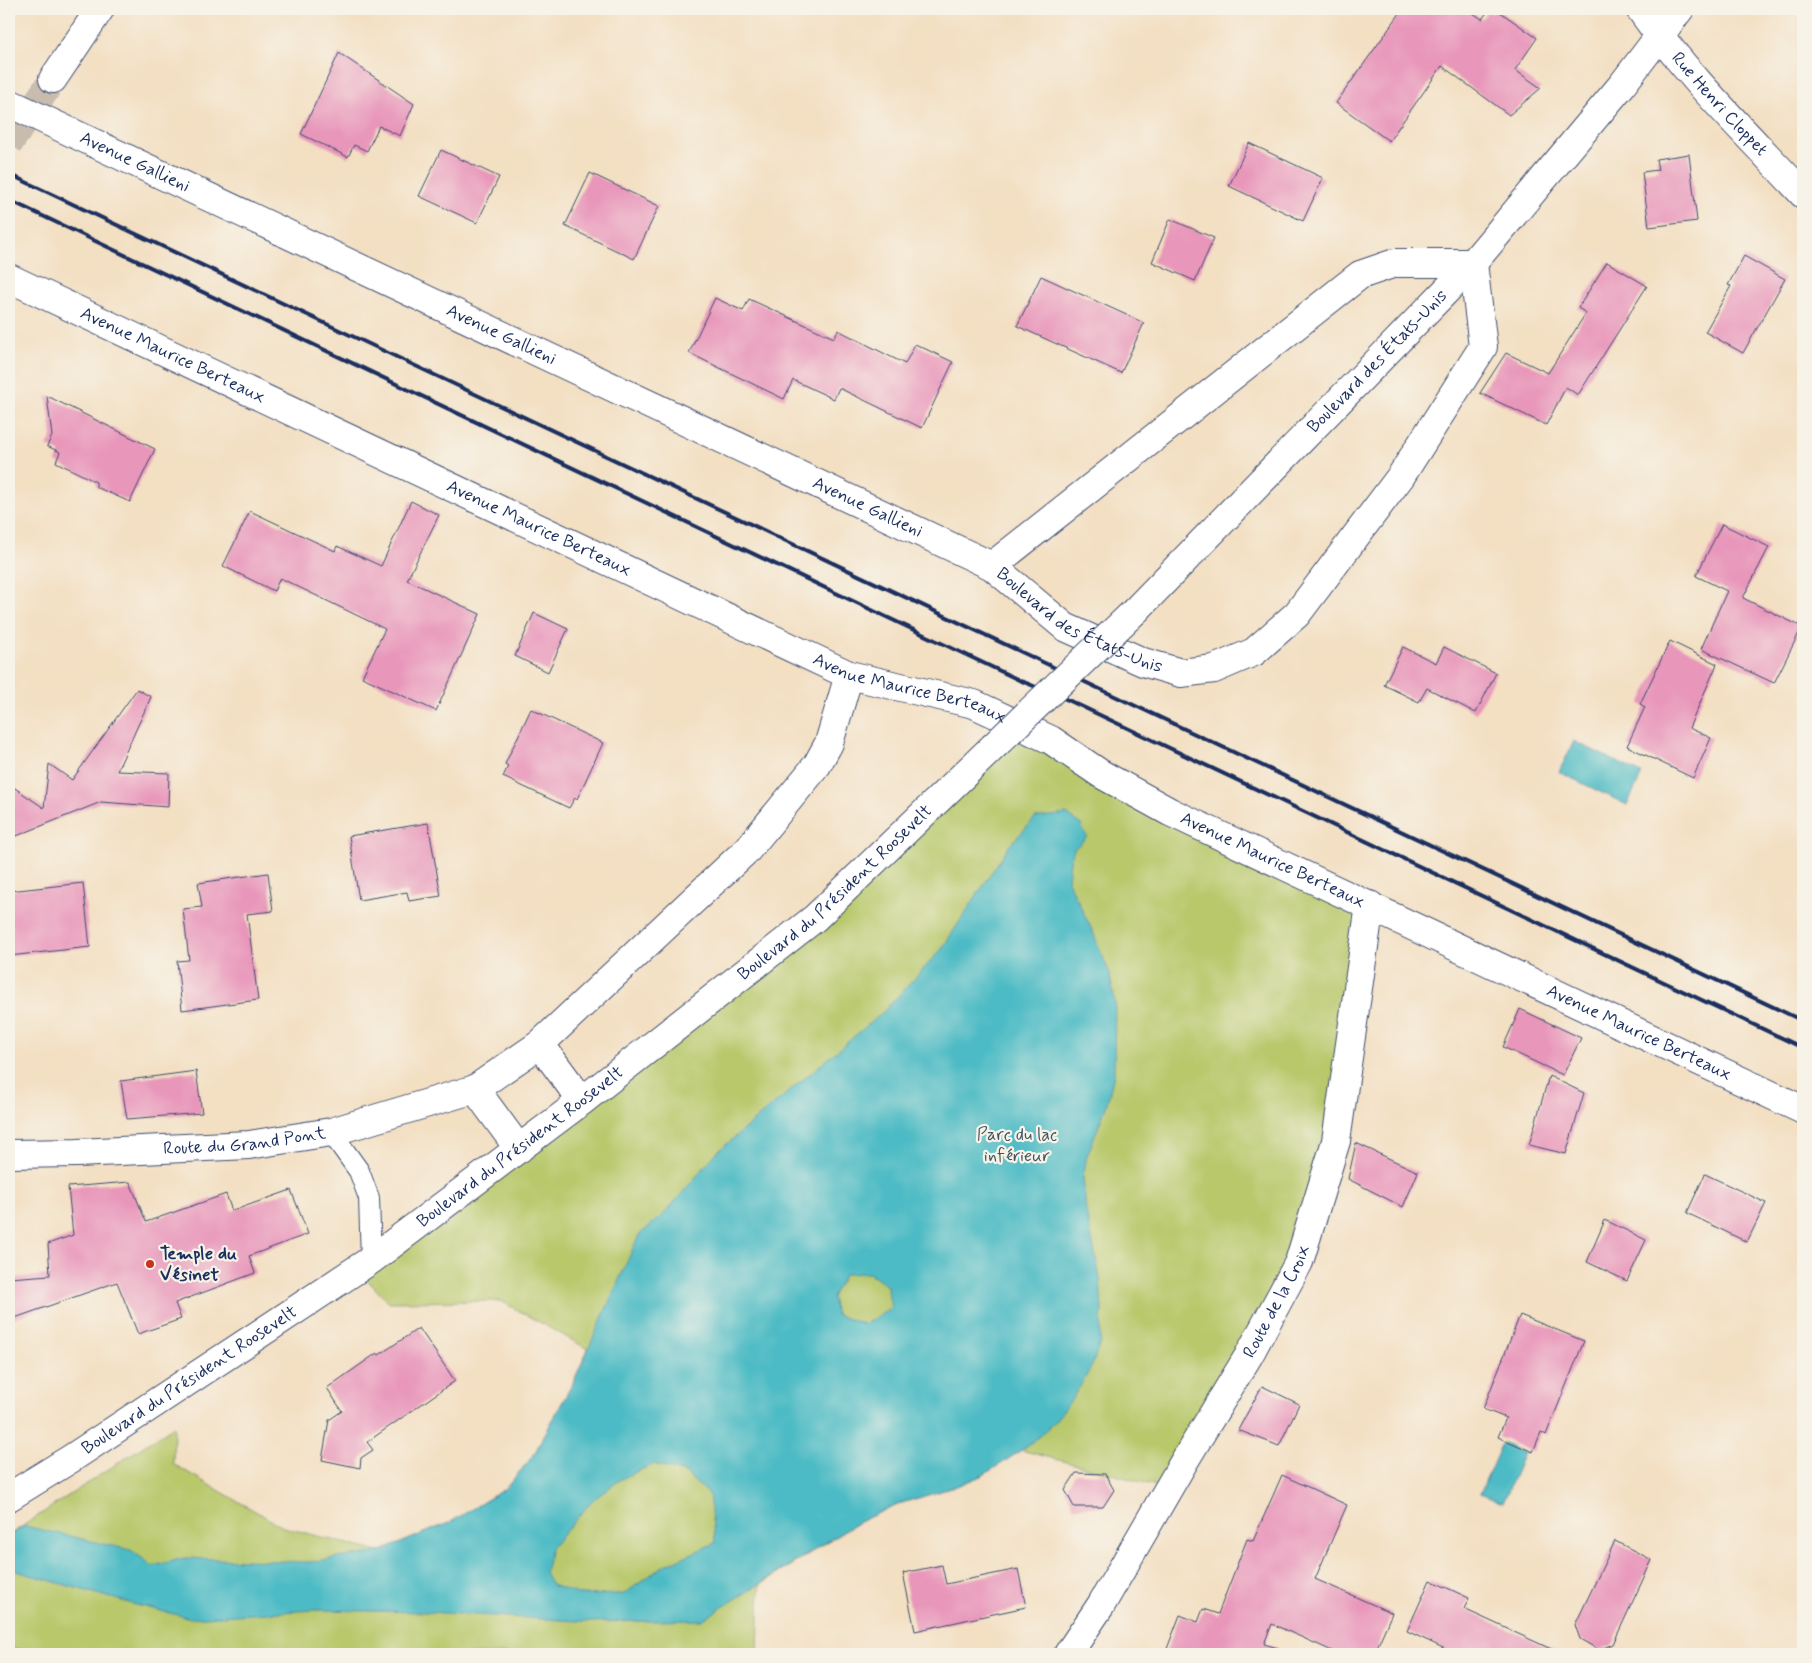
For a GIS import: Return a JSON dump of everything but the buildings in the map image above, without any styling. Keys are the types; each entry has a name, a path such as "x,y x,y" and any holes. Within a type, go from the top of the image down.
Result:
{"street":[{"path":"53,79 100,9"},
{"name":"Rue Henri Cloppet","path":"1640,9 1659,36 1704,88 1803,194"},
{"name":"Boulevard des États-Unis","path":"993,747 1135,611 1473,263 1622,85 1680,9"},
{"name":"Avenue Gallieni","path":"9,103 992,566"},
{"name":"Boulevard des États-Unis","path":"1395,263 1473,263 1483,347 1395,484 1297,614 1254,652 1214,669 1181,672 1143,662 1065,627 992,566 1360,275 1395,263"},
{"name":"Avenue Maurice Berteaux","path":"9,278 849,675 974,704 1051,740 1101,774 1170,812 1803,1110"},
{"path":"520,1149 475,1089 540,1044 748,849 817,765 829,743 849,675"},
{"name":"Boulevard du Président Roosevelt","path":"9,1497 72,1458 370,1260 520,1149 815,918 993,747"},
{"name":"Route de la Croix","path":"1068,1654 1101,1605 1249,1355 1299,1262 1336,1141 1370,905"},
{"path":"540,1044 582,1101"},
{"name":"Route du Grand Pont","path":"9,1154 77,1153 249,1145 331,1132 475,1089"}],"lane":[{"path":"331,1132 359,1171 369,1198 370,1260"}],"green space":[{"name":"Parc du lac inférieur","path":"1018,724 1370,905 1299,1262 1168,1489 1021,1450 983,1475 954,1487 895,1505 857,1523 760,1585 758,1654 176,1654 9,1649 9,1535 174,1426 173,1464 283,1527 379,1552 451,1522 506,1488 533,1456 573,1383 588,1349 501,1301 388,1302 357,1269 815,918"}],"water":[{"path":"1574,741 1642,774 1627,805 1559,772"},
{"path":"1067,814 1081,825 1087,837 1074,849 1070,861 1068,881 1093,932 1109,972 1115,1002 1114,1075 1106,1107 1087,1156 1083,1177 1086,1211 1100,1278 1102,1310 1100,1343 1092,1366 1072,1399 1055,1421 1033,1442 983,1475 954,1487 895,1505 857,1523 702,1620 593,1622 427,1612 313,1610 191,1618 136,1605 9,1569 9,1536 25,1526 131,1550 153,1566 184,1558 309,1562 379,1552 451,1522 506,1488 533,1456 573,1383 639,1235 666,1212 716,1153 883,1012 941,950 1009,846 1035,818","holes":["869,1273 887,1286 891,1308 865,1324 836,1315 832,1297 845,1274","654,1464 685,1473 709,1495 715,1543 663,1566 624,1594 581,1595 552,1585 545,1572 551,1548 593,1500 621,1479"]},
{"path":"1502,1443 1524,1453 1503,1503 1480,1494"}],"tunnel":[{"path":"9,144 53,79"}],"railway":[{"path":"9,174 1803,1021"},
{"path":"9,200 1019,680 1068,700 1803,1048"}],"place":[{"name":"Temple du Vésinet","path":"150,1264"}]}
